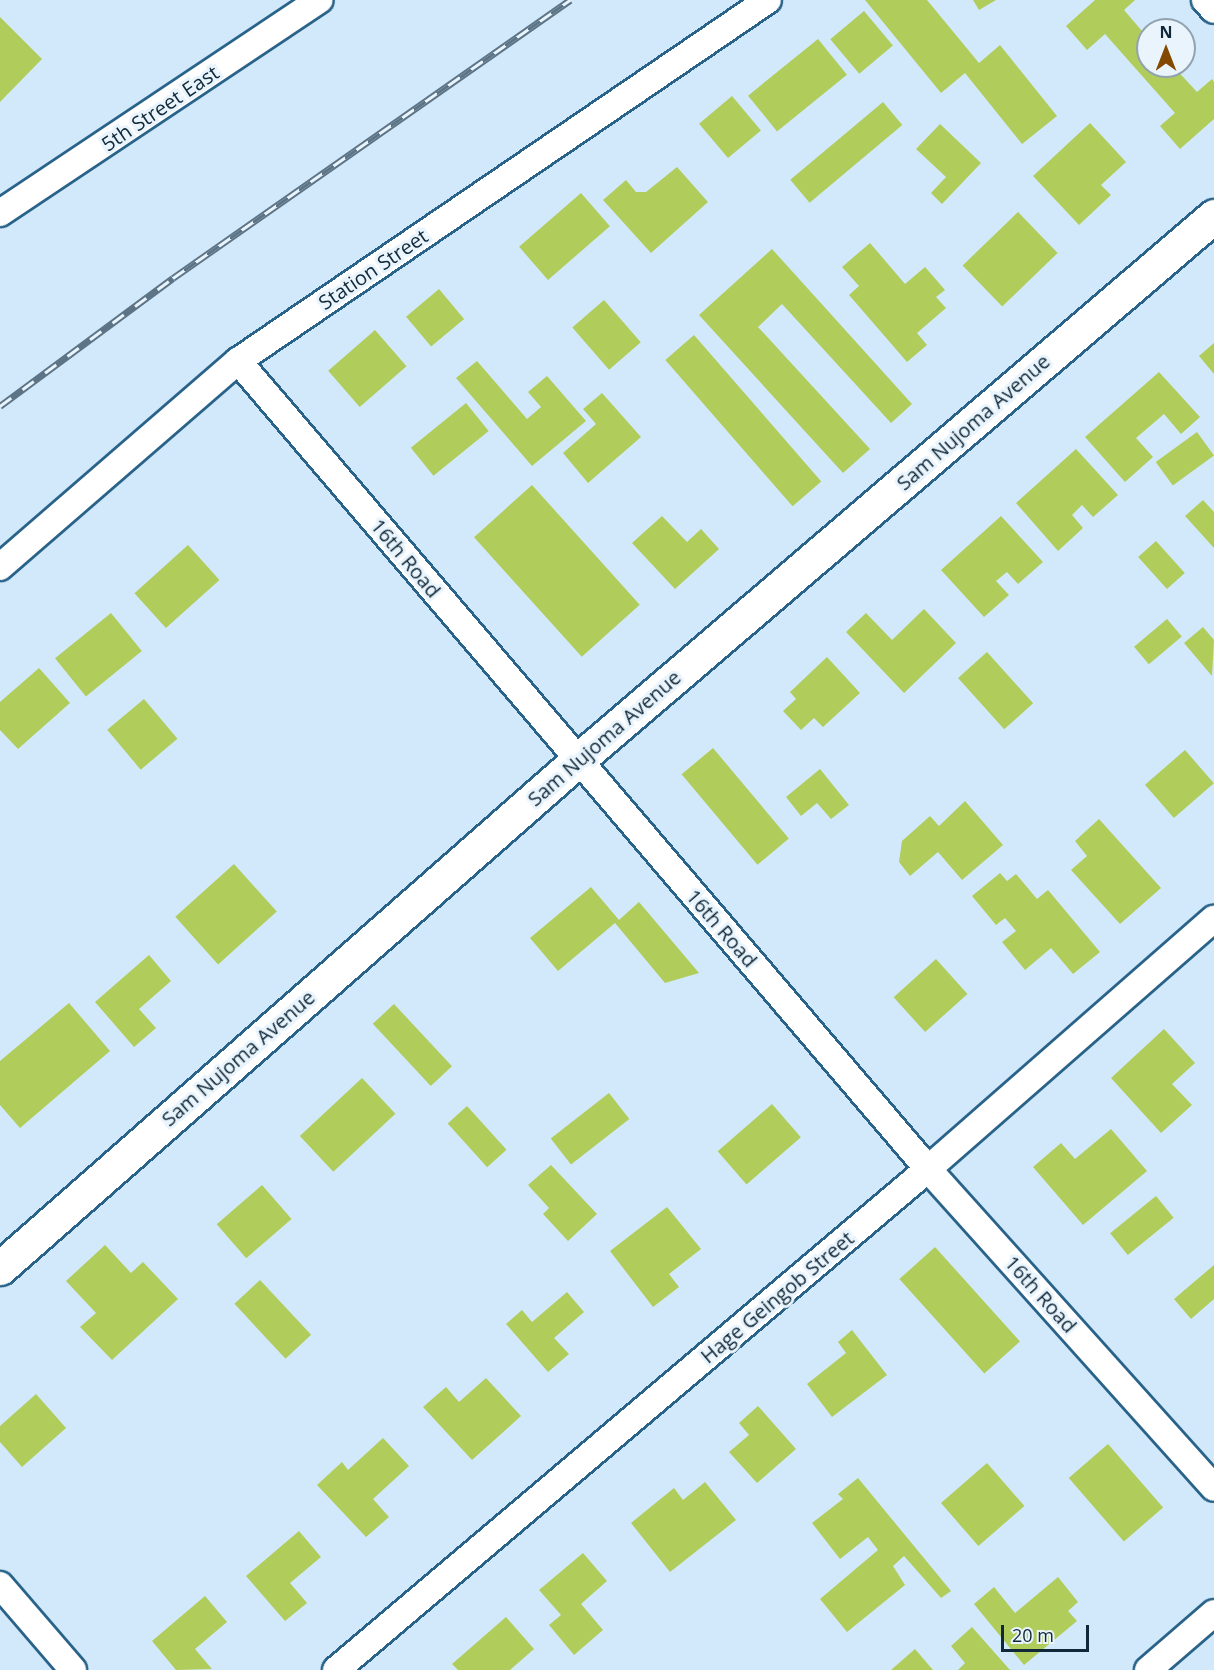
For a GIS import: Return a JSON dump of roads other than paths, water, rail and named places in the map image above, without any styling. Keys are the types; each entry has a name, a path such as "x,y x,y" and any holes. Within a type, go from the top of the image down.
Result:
{"main road":[{"name":"Sam Nujoma Avenue","path":"0,1268 578,760 1214,216"}],"street":[{"name":"5th Street East","path":"0,213 319,0"},
{"name":"Station Street","path":"0,567 238,361 768,0"},
{"path":"1205,0 1214,10"},
{"name":"16th Road","path":"238,361 928,1169 1214,1488"},
{"name":"Hage Geingob Street","path":"336,1670 928,1169 1214,919"},
{"path":"0,1585 74,1670"},
{"path":"1148,1670 1214,1613"}],"railway":[{"path":"0,406 173,278 570,0"}]}
